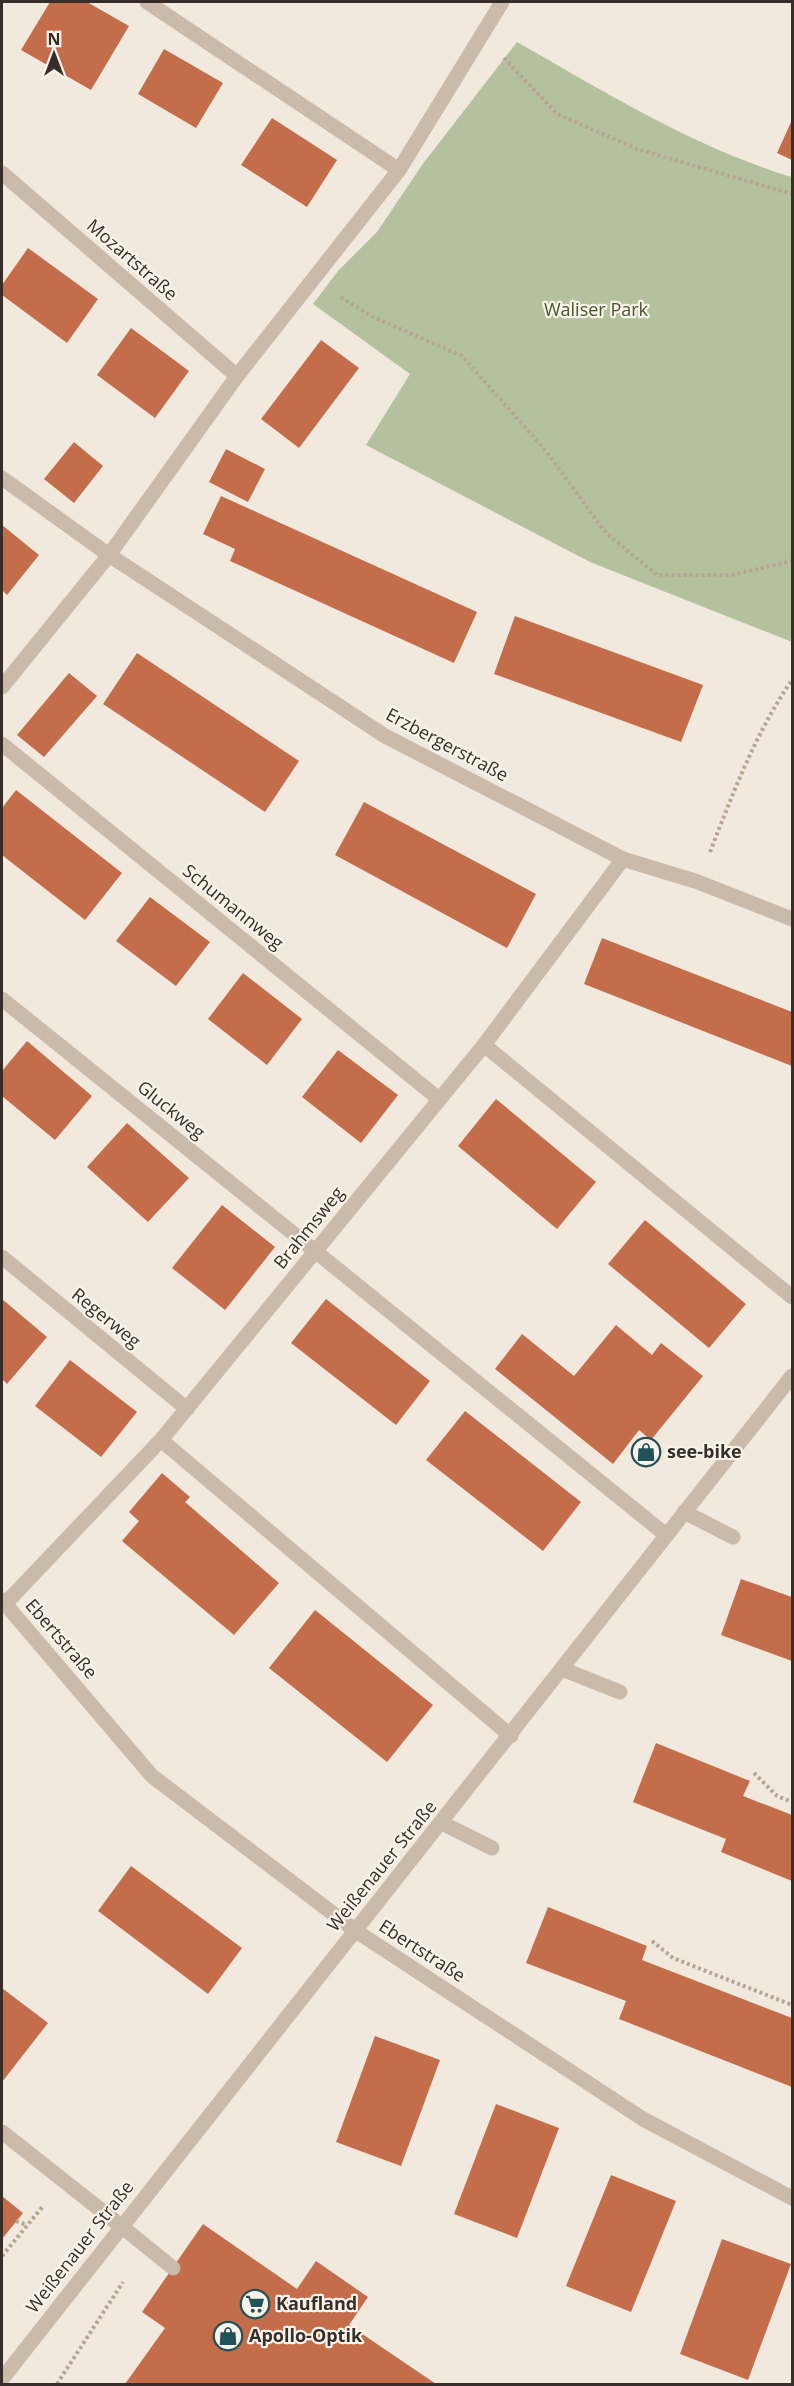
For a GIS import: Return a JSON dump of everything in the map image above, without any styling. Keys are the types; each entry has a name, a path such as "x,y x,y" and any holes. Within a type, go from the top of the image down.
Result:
{"street":[{"path":"147,2 399,170"},
{"path":"2,687 109,555 237,376 399,170 502,2"},
{"name":"Mozartstraße","path":"2,173 237,376"},
{"path":"2,478 109,555"},
{"name":"Erzbergerstraße","path":"109,555 385,736 623,859 698,882 792,919"},
{"name":"Schumannweg","path":"2,744 439,1100"},
{"name":"Brahmsweg","path":"3,1602 161,1440 187,1409 484,1045 623,859"},
{"name":"Gluckweg","path":"2,999 666,1535"},
{"path":"484,1045 792,1297"},
{"name":"Regerweg","path":"2,1257 187,1409"},
{"name":"Weißenauer Straße","path":"2,2379 120,2226 511,1736 792,1376"},
{"path":"161,1440 511,1736"},
{"path":"684,1512 733,1537"},
{"name":"Ebertstraße","path":"3,1602 152,1776 356,1931 643,2119 792,2198"},
{"path":"562,1669 620,1692"},
{"path":"441,1823 492,1848"},
{"path":"2,2132 173,2268"}],"path":[{"path":"482,34 557,114 637,149 792,194"},
{"path":"314,279 371,316 462,356 546,451 606,533 657,575 732,575 792,561"},
{"path":"698,882 737,783 777,703 792,680"},
{"path":"754,1773 777,1796 792,1802"},
{"path":"652,1941 673,1958 792,2005"},
{"path":"2,2256 63,2181"},
{"path":"16,2221 27,2225"},
{"path":"57,2385 146,2246"}],"green space":[{"name":"Waliser Park","path":"517,42 686,135 720,151 792,177 792,642 590,562 366,445 410,374 313,304 338,271 377,232 422,165"}],"building":[{"path":"50,2 87,2 129,26 91,90 21,50"},
{"path":"164,49 223,83 196,128 138,94"},
{"path":"272,118 337,160 307,207 241,165"},
{"path":"792,120 792,160 777,153"},
{"path":"28,248 98,299 67,343 2,295 2,285"},
{"path":"131,328 189,371 155,418 97,375"},
{"path":"321,340 359,368 299,448 261,419"},
{"path":"74,442 103,466 74,503 44,479"},
{"path":"226,449 265,469 248,502 209,482"},
{"path":"221,496 477,612 454,663 230,561 235,549 203,534"},
{"path":"2,525 39,555 7,595 2,590"},
{"path":"515,616 703,685 681,742 494,674"},
{"path":"137,653 299,761 265,812 103,704"},
{"path":"69,673 97,696 44,757 17,735"},
{"path":"16,790 122,873 85,920 2,855 2,808"},
{"path":"364,802 536,894 507,948 335,855"},
{"path":"150,897 210,942 176,986 116,941"},
{"path":"602,938 792,1012 792,1066 584,984"},
{"path":"243,973 302,1019 267,1065 208,1019"},
{"path":"27,1041 92,1096 55,1140 2,1096 2,1071"},
{"path":"338,1050 398,1095 361,1143 302,1097"},
{"path":"496,1099 596,1182 557,1229 458,1146"},
{"path":"127,1123 189,1178 148,1222 87,1167"},
{"path":"222,1205 275,1247 225,1310 172,1268"},
{"path":"645,1220 746,1304 709,1348 608,1264"},
{"path":"2,1299 47,1337 7,1384 2,1379"},
{"path":"326,1299 430,1381 396,1425 291,1343"},
{"path":"616,1325 652,1355 661,1343 703,1376 651,1440 639,1430 613,1464 495,1369 522,1334 574,1376"},
{"path":"70,1360 137,1412 101,1457 35,1406"},
{"path":"465,1411 581,1502 543,1551 426,1460"},
{"path":"162,1473 190,1497 185,1502 279,1583 234,1635 122,1541 139,1521 129,1512"},
{"path":"741,1579 792,1597 792,1661 721,1635"},
{"path":"315,1610 433,1705 387,1762 269,1668"},
{"path":"656,1743 750,1781 743,1796 792,1815 792,1881 721,1852 726,1839 633,1802"},
{"path":"131,1866 242,1948 208,1994 98,1911"},
{"path":"548,1907 647,1946 642,1960 792,2018 792,2087 619,2019 626,2001 526,1963"},
{"path":"2,1988 48,2023 2,2082"},
{"path":"375,2036 440,2060 401,2166 336,2142"},
{"path":"496,2104 559,2128 517,2238 454,2214"},
{"path":"611,2175 676,2201 631,2312 566,2286"},
{"path":"2,2196 23,2213 2,2239"},
{"name":"Kaufland","path":"203,2224 297,2289 316,2261 368,2297 349,2325 436,2384 125,2384 165,2328 142,2312"},
{"path":"722,2239 791,2264 748,2380 680,2354"}],"place":[{"name":"see-bike","path":"646,1452"},
{"name":"Kaufland","path":"255,2304"},
{"name":"Apollo-Optik","path":"228,2336"}]}
